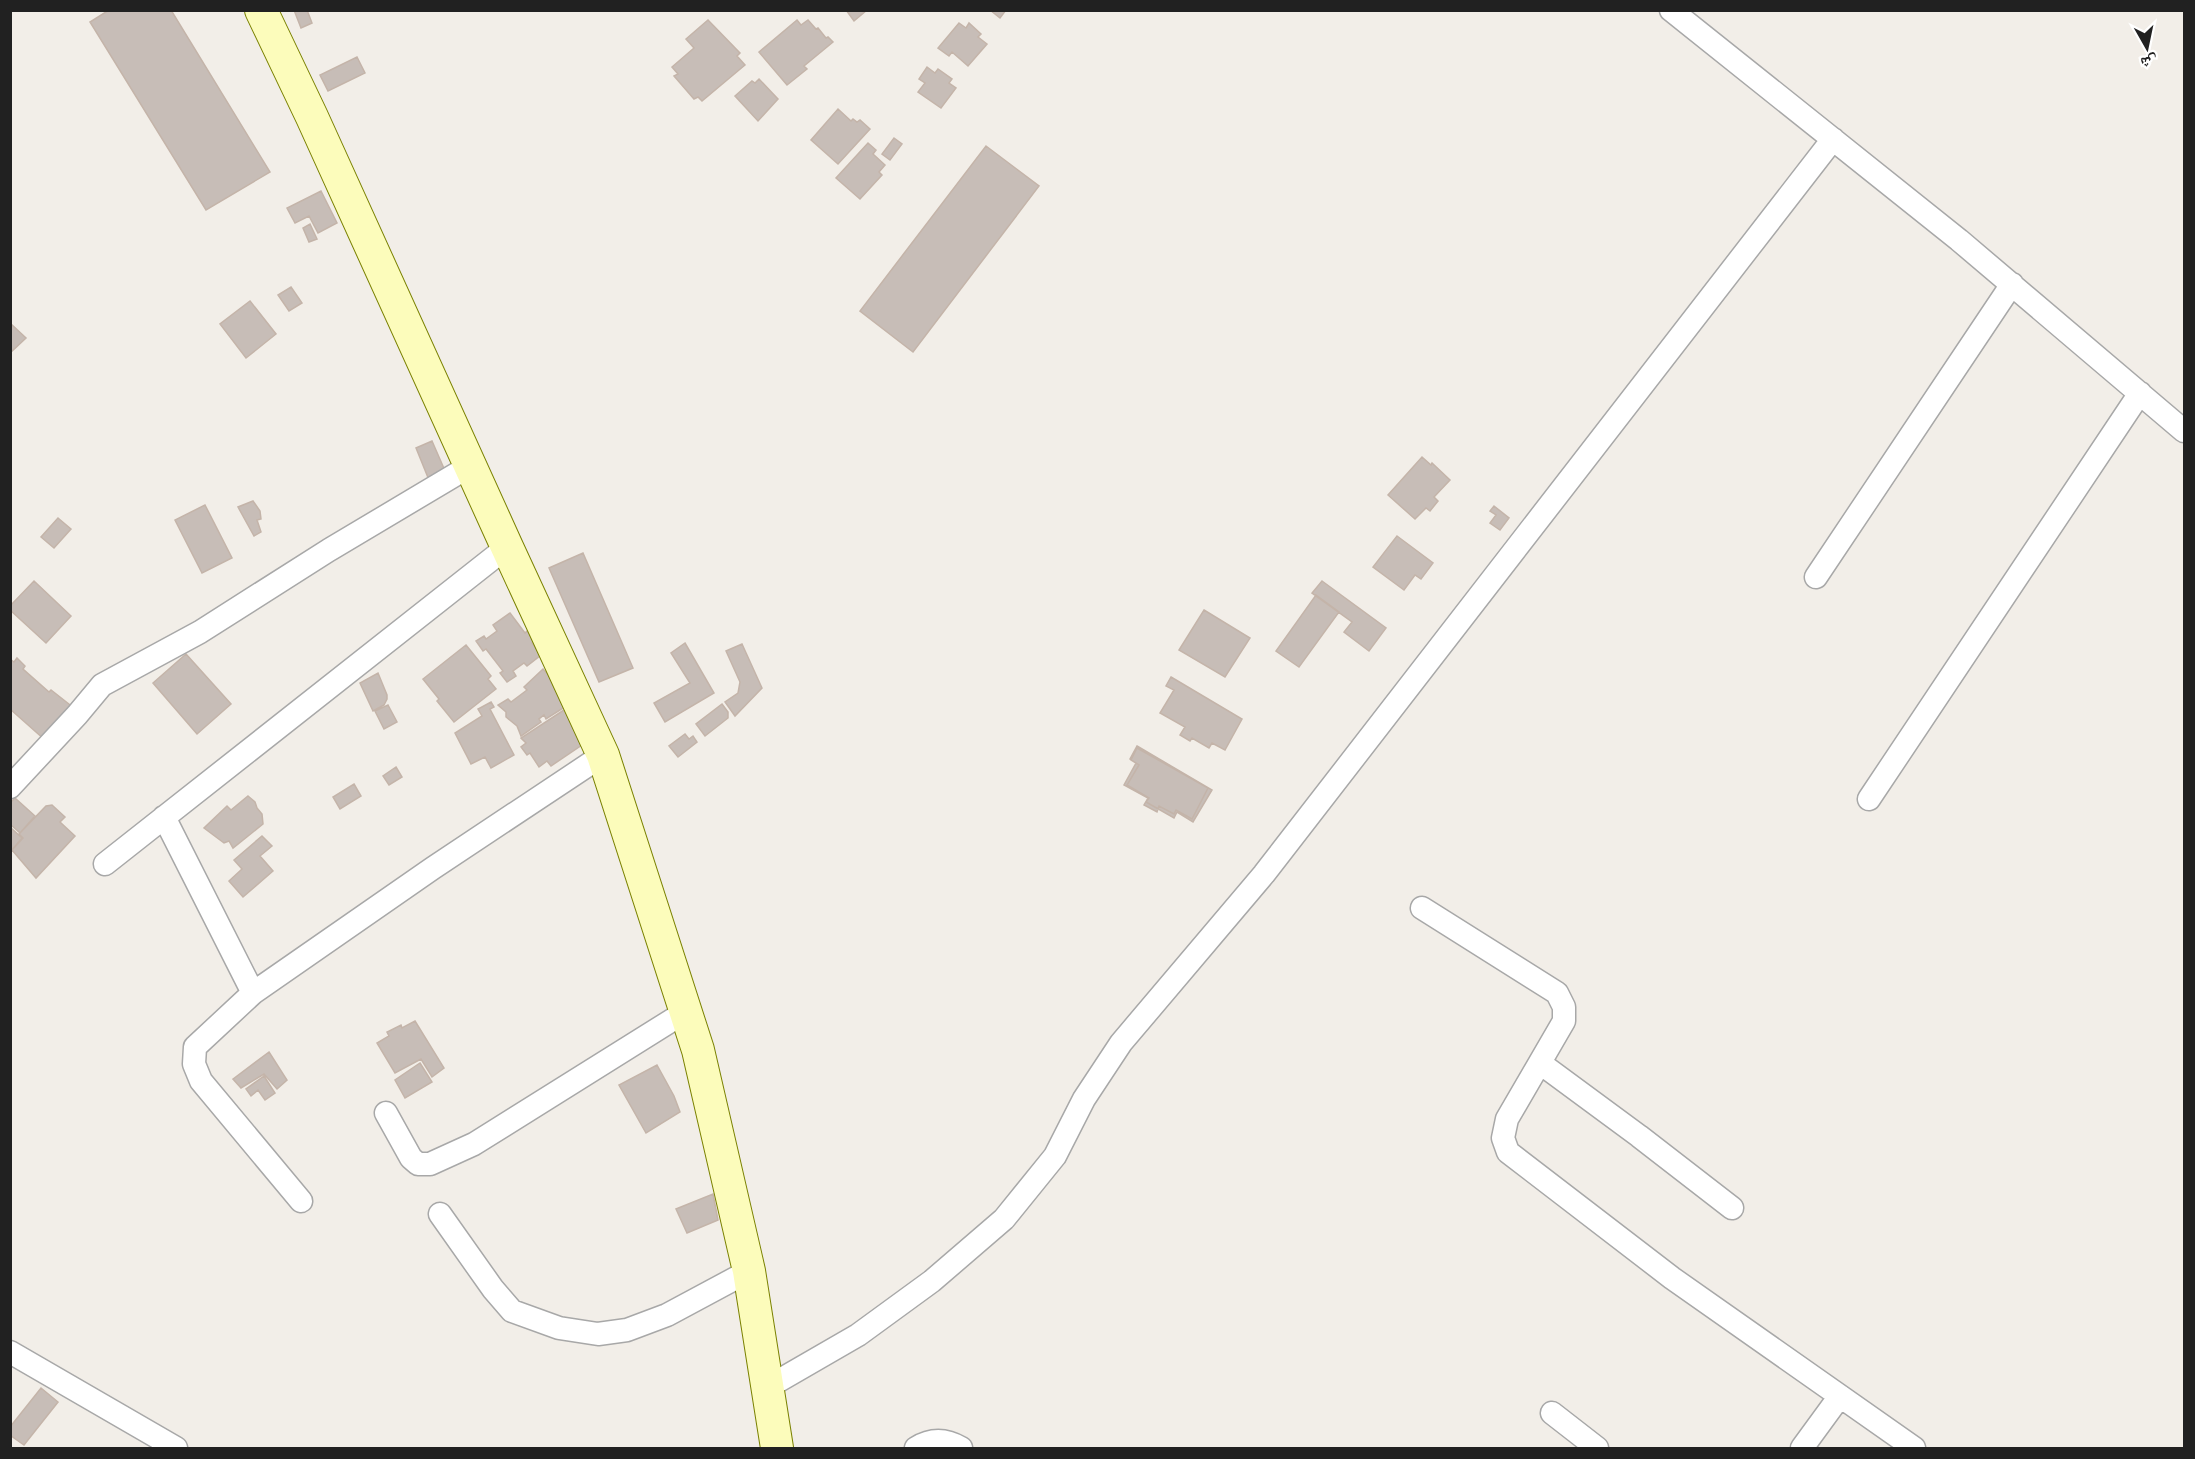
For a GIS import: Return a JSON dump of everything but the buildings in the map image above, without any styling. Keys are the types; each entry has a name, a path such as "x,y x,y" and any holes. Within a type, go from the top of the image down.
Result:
{"street":[{"path":"261,10 603,754 698,1050 749,1271 777,1449"},
{"path":"1671,10 2012,284 2184,431"},
{"path":"768,1387 858,1335 932,1281 1004,1219 1055,1156 1084,1099 1121,1043 1264,874 1833,139"},
{"path":"1816,577 2012,284"},
{"path":"1869,799 2140,393"},
{"path":"10,787 102,685 200,632 329,550 470,466"},
{"path":"105,864 507,547"},
{"path":"301,1202 201,1081 194,1064 195,1047 254,993 433,868 603,754"},
{"path":"164,817 254,993"},
{"path":"1422,908 1557,993 1564,1007 1564,1021 1507,1119 1503,1138 1508,1152 1672,1278 1914,1449"},
{"path":"386,1113 411,1158 418,1164 430,1164 474,1144 685,1012"},
{"path":"1540,1063 1640,1136 1732,1208"},
{"path":"440,1214 493,1289 512,1311 559,1328 598,1334 627,1330 668,1315 749,1271"},
{"path":"10,1352 168,1447"},
{"path":"1802,1449 1840,1396"},
{"path":"1552,1413 1597,1449"},
{"path":"916,1449 924,1443 944,1440 961,1449"}]}
